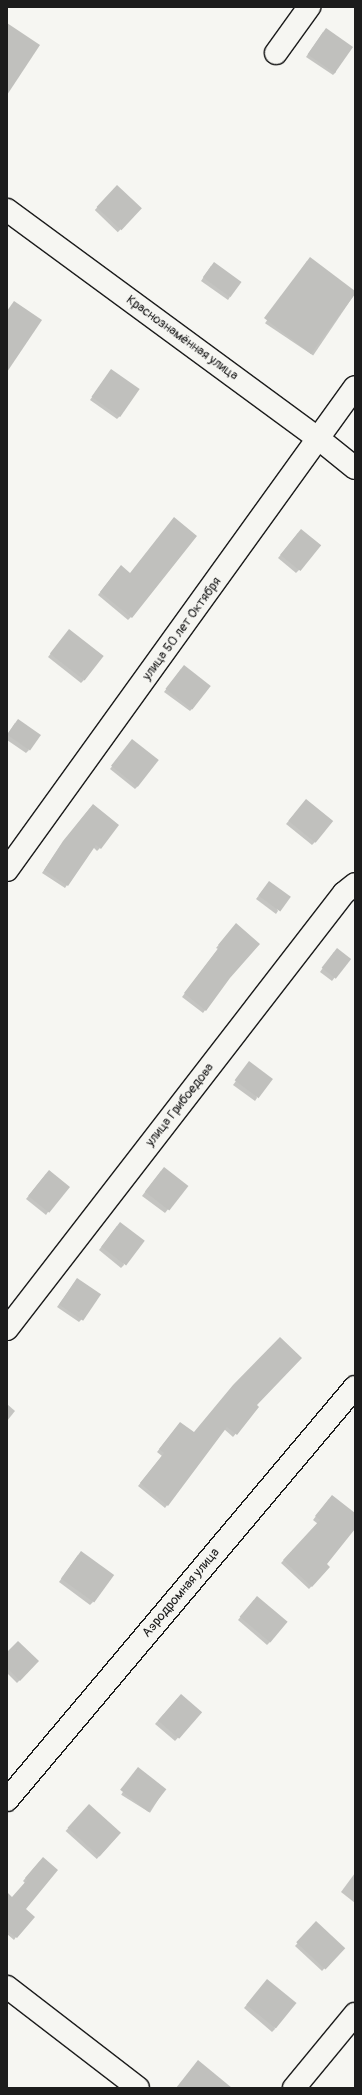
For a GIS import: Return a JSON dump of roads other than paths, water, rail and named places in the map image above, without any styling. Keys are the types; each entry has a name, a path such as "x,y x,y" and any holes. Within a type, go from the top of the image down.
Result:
{"street":[{"path":"276,53 309,7"},
{"name":"Краснознамённая улица","path":"7,210 319,439 355,468"},
{"name":"улица 50 лет Октября","path":"7,870 355,387"},
{"name":"улица Грибоедова","path":"7,1329 344,893 355,884"},
{"name":"Аэродромная улица","path":"7,1800 355,1387"},
{"path":"7,1987 138,2088"},
{"path":"294,2088 355,2014"}]}
